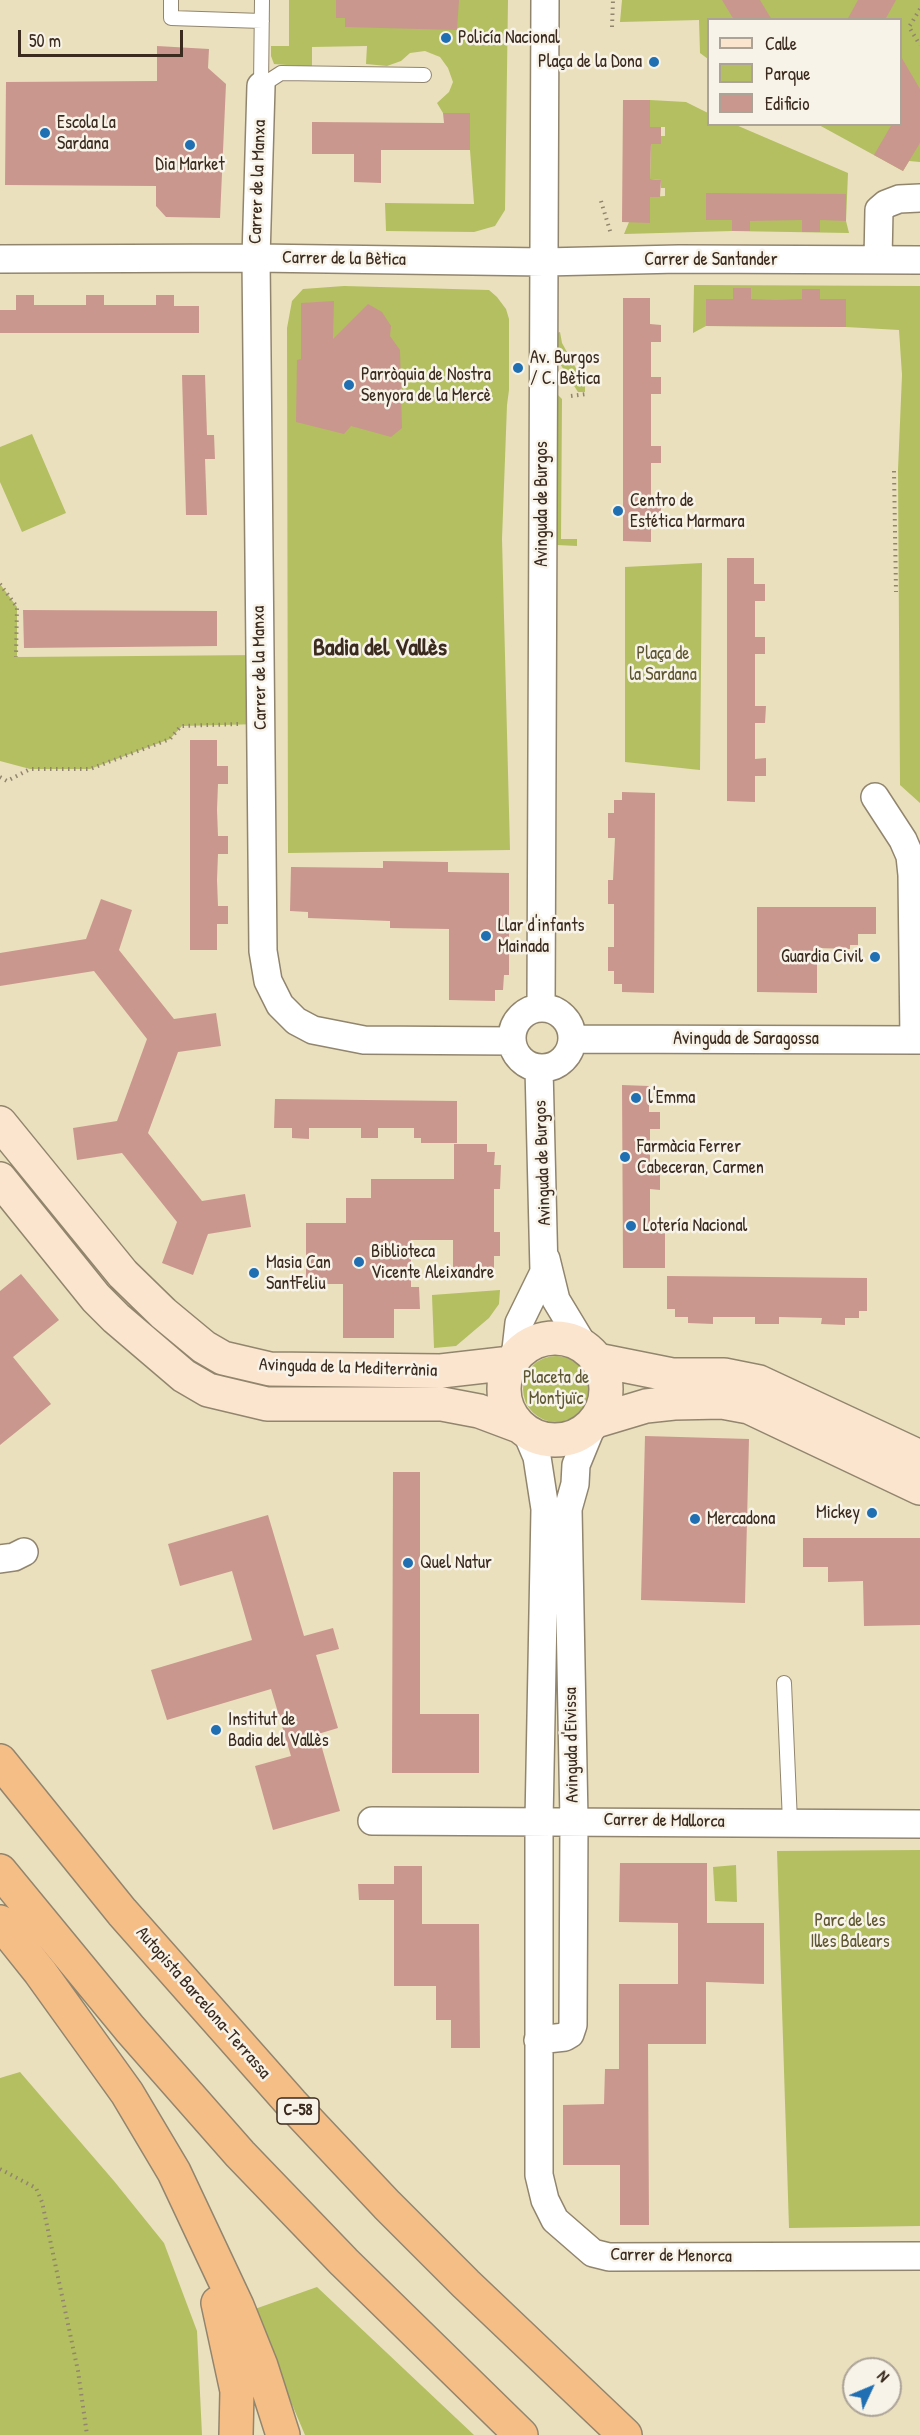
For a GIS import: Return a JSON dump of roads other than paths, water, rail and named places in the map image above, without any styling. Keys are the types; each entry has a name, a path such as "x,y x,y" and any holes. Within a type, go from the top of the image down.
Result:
{"highway":[{"name":"Autopista Barcelona-Terrassa","path":"0,1761 122,1912 291,2103 442,2260 625,2435"},
{"path":"0,1871 114,2011 240,2154 344,2262 521,2435"},
{"path":"0,1922 40,1972 127,2093 174,2172 253,2346 283,2435"},
{"path":"197,2219 227,2340 237,2391 236,2435"}],"street":[{"name":"Avinguda de Burgos","path":"541,1008 545,0"},
{"name":"Carrer de la Manxa","path":"261,86 256,258 263,951 268,981 280,1005 296,1021 313,1030 364,1040 512,1041"},
{"path":"878,260 879,210 885,204 898,199 920,198"},
{"name":"Carrer de la Bètica","path":"0,259 256,258 544,262"},
{"name":"Carrer de Santander","path":"544,262 679,259 920,260"},
{"path":"875,797 903,840 910,856 917,1040"},
{"path":"541,1008 559,1014 566,1020 572,1039 570,1048 558,1063 539,1068 521,1060 512,1041 516,1023 523,1015 541,1008"},
{"name":"Avinguda de Saragossa","path":"572,1039 917,1040"},
{"name":"Avinguda de Burgos","path":"513,1360 519,1323 544,1272 546,1258 539,1068"},
{"name":"Avinguda de la Mediterrània","path":"0,1123 123,1274 163,1313 204,1347 223,1358 270,1369 441,1371 513,1360"},
{"name":"Avinguda de la Mediterrània","path":"0,1179 96,1298 184,1376 208,1390 267,1404 442,1404 479,1411 523,1429"},
{"name":"Avinguda de Burgos","path":"546,1258 556,1300 591,1354"},
{"path":"920,1457 759,1382 724,1375 672,1375 591,1354 561,1338 534,1342 513,1360 506,1373 507,1407 523,1429 535,1437 555,1441 575,1437 594,1423 646,1406 674,1402 723,1402 749,1407 920,1488"},
{"path":"591,1354 606,1380 607,1390 606,1401 594,1423"},
{"name":"Avinguda d'Eivissa","path":"523,1429 537,1457 545,1509 539,1821 538,2035 565,2037 570,2034 573,2025 574,1820 568,1509 576,1464 594,1423"},
{"name":"Carrer de Mallorca","path":"372,1821 574,1820 920,1824"},
{"name":"Carrer de Menorca","path":"538,2035 539,2175 545,2200 555,2220 594,2253 609,2257 920,2256"}],"lane":[{"path":"171,0 171,18 262,21"},
{"path":"261,86 262,0"},
{"path":"261,86 281,73 424,75"},
{"path":"784,1683 790,1822"}],"place":[{"name":"Policía Nacional","path":"446,38"},
{"name":"Plaça de la Dona","path":"654,62"},
{"name":"Escola La Sardana","path":"45,133"},
{"name":"Dia Market","path":"190,145"},
{"name":"Av. Burgos / C. Bètica","path":"518,368"},
{"name":"Parròquia de Nostra Senyora de la Mercè","path":"349,385"},
{"name":"Centro de Estética Marmara","path":"618,511"},
{"name":"Llar d'infants Mainada","path":"486,936"},
{"name":"Guardia Civil","path":"875,957"},
{"name":"l'Emma","path":"636,1098"},
{"name":"Farmàcia Ferrer Cabeceran, Carmen","path":"625,1157"},
{"name":"Lotería Nacional","path":"631,1226"},
{"name":"Biblioteca Vicente Aleixandre","path":"359,1262"},
{"name":"Masia Can SantFeliu","path":"254,1273"},
{"name":"Mickey","path":"872,1513"},
{"name":"Mercadona","path":"695,1519"},
{"name":"Quel Natur","path":"408,1563"},
{"name":"Institut de Badia del Vallès","path":"216,1730"}],"district":[{"name":"Badia del Vallès","path":"380,649"}],"park label":[{"name":"Plaça de la Sardana","path":"663,664"},
{"name":"Placeta de Montjuïc","path":"556,1388"},
{"name":"Parc de les Illes Balears","path":"850,1931"}]}
